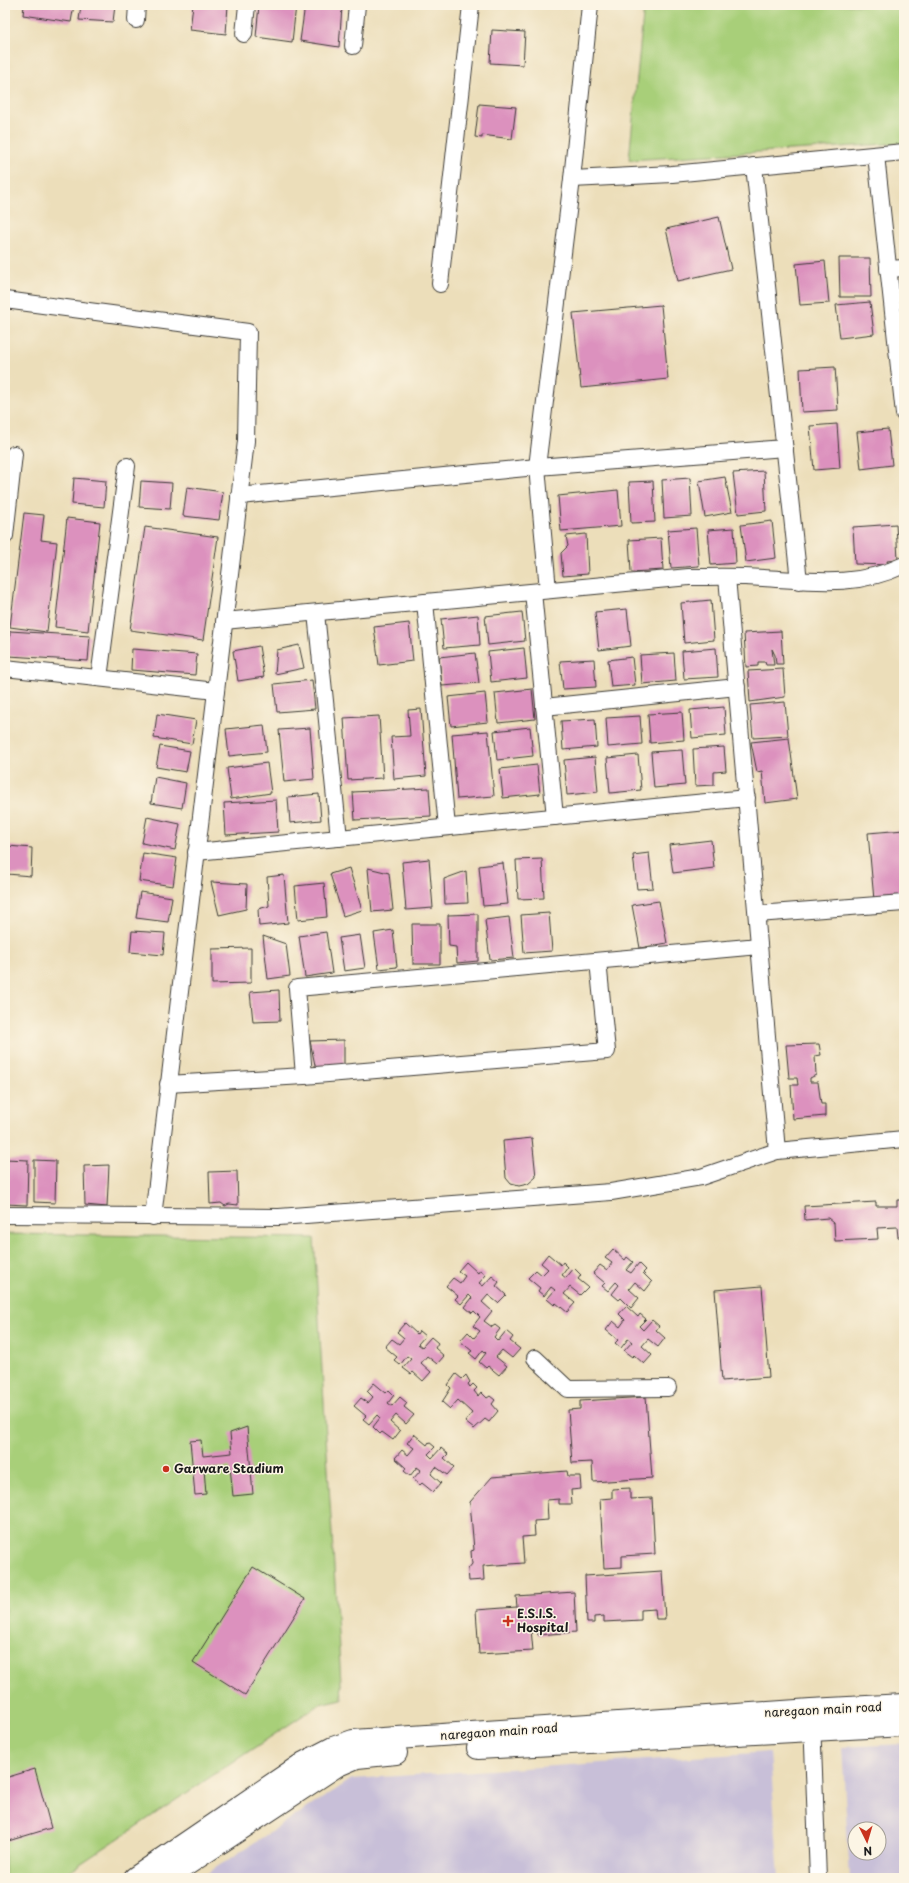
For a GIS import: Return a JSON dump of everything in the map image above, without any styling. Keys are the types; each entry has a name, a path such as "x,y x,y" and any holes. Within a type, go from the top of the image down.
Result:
{"street":[{"path":"244,34 247,5"},
{"path":"353,46 357,5"},
{"path":"440,284 471,5"},
{"path":"555,817 544,707 537,467 572,179 590,5"},
{"path":"572,179 672,174 904,152"},
{"path":"876,155 896,269 904,414"},
{"path":"754,166 799,581"},
{"path":"5,300 248,332 246,441 153,1217"},
{"path":"239,496 537,467 784,448"},
{"path":"5,536 14,454"},
{"path":"98,678 127,466"},
{"path":"224,621 689,577 845,581 886,574 904,565"},
{"path":"727,577 777,1151"},
{"path":"425,602 447,827"},
{"path":"316,613 339,838"},
{"path":"5,668 216,691"},
{"path":"544,707 737,687"},
{"path":"196,852 747,798"},
{"path":"756,914 904,903"},
{"path":"304,1076 297,988 759,946"},
{"path":"168,1084 304,1076 607,1051 598,961"},
{"path":"5,1215 279,1217 611,1192 701,1177 777,1151 904,1139"},
{"path":"535,1358 568,1389 668,1388"},
{"name":"naregaon main road","path":"166,1878 336,1766 357,1757 812,1719 904,1705"},
{"path":"812,1719 818,1878"},
{"name":"naregaon main road","path":"135,1878 304,1763 333,1748 352,1741 812,1719 904,1725"}],"shaded area":[{"path":"904,1744 904,1878 850,1878 849,1861 887,1861 887,1821 847,1821 847,1829 842,1747"},
{"path":"770,1752 779,1878 200,1878 352,1779"}],"green space":[{"path":"644,5 904,5 904,143 629,160"},
{"name":"Garware Stadium","path":"5,1234 314,1238 342,1699 320,1704 59,1878 5,1878"}],"building":[{"path":"24,5 74,5 71,22 23,15"},
{"path":"81,5 115,5 113,22 79,20"},
{"path":"193,5 228,5 226,34 190,30"},
{"path":"259,5 296,5 292,42 256,37"},
{"path":"305,5 342,7 339,47 300,41"},
{"path":"492,30 525,32 523,65 490,63"},
{"path":"479,104 516,107 512,139 482,135 482,138 475,137"},
{"path":"719,217 731,269 678,281 666,229"},
{"path":"839,258 870,258 871,297 840,297"},
{"path":"825,261 829,303 800,305 796,264"},
{"path":"870,302 874,334 840,338 836,305"},
{"path":"661,305 668,379 581,388 573,313"},
{"path":"835,367 838,410 802,412 800,369"},
{"path":"837,424 840,468 814,470 810,426"},
{"path":"888,429 892,465 861,469 857,432"},
{"path":"764,471 766,511 738,514 733,473"},
{"path":"725,477 732,512 705,517 699,481"},
{"path":"74,478 106,481 104,507 72,504"},
{"path":"690,478 692,516 664,518 662,480"},
{"path":"141,481 172,483 170,509 139,507"},
{"path":"653,481 655,522 631,523 629,482"},
{"path":"187,487 223,492 219,520 183,516"},
{"path":"618,490 621,526 561,531 558,496"},
{"path":"24,513 44,515 41,540 57,542 47,632 10,627"},
{"path":"67,518 100,522 88,631 55,627"},
{"path":"772,521 776,558 746,562 741,525"},
{"path":"896,524 898,560 887,561 888,565 855,564 853,527"},
{"path":"145,527 218,537 203,640 130,630"},
{"path":"696,528 699,566 671,568 668,530"},
{"path":"734,528 736,563 711,565 708,530"},
{"path":"586,534 588,574 563,576 561,553 568,546 566,536"},
{"path":"661,538 663,570 631,572 629,540"},
{"path":"711,600 714,640 684,643 681,603"},
{"path":"627,609 631,646 599,650 595,612"},
{"path":"522,612 525,641 488,645 485,616"},
{"path":"478,615 480,645 444,648 441,619"},
{"path":"409,623 413,661 379,665 374,627"},
{"path":"10,631 90,636 88,661 9,656"},
{"path":"781,631 783,664 776,664 775,655 772,649 774,665 766,665 765,662 758,662 758,666 746,667 744,633"},
{"path":"299,645 304,668 275,674 277,650"},
{"path":"259,646 264,677 238,681 233,651"},
{"path":"524,648 527,678 491,682 488,652"},
{"path":"716,648 718,677 684,679 682,651"},
{"path":"132,649 197,654 195,675 131,670"},
{"path":"475,653 479,683 442,686 439,657"},
{"path":"674,653 676,681 642,684 640,655"},
{"path":"632,657 635,685 611,687 608,660"},
{"path":"594,659 596,687 563,689 560,661"},
{"path":"783,669 785,697 750,702 748,671"},
{"path":"312,680 315,709 277,712 274,684"},
{"path":"532,689 535,719 498,723 495,693"},
{"path":"485,693 488,722 451,726 448,697"},
{"path":"785,702 788,736 753,738 750,705"},
{"path":"724,707 726,735 692,738 690,710"},
{"path":"421,709 426,776 394,779 391,737 410,736 408,710"},
{"path":"682,712 684,740 650,743 648,714"},
{"path":"157,714 196,720 192,744 154,738"},
{"path":"379,716 383,778 348,780 344,718"},
{"path":"640,716 642,744 608,747 606,718"},
{"path":"595,719 597,747 563,750 561,721"},
{"path":"264,725 267,752 229,756 226,729"},
{"path":"530,727 533,756 497,760 494,731"},
{"path":"310,728 314,779 284,782 279,730"},
{"path":"488,731 494,796 457,799 452,734"},
{"path":"789,738 797,799 765,803 762,771 757,772 751,742"},
{"path":"160,746 190,751 186,772 156,767"},
{"path":"724,747 726,771 714,772 714,785 695,786 693,749"},
{"path":"682,750 685,785 654,788 651,752"},
{"path":"638,755 641,790 610,793 607,758"},
{"path":"595,757 598,792 567,795 564,760"},
{"path":"267,763 271,793 231,799 227,768"},
{"path":"537,765 540,794 503,798 500,769"},
{"path":"155,777 186,783 182,808 151,803"},
{"path":"429,788 431,816 355,820 353,792"},
{"path":"319,794 321,820 290,823 288,797"},
{"path":"276,800 278,832 226,835 224,803"},
{"path":"147,817 180,824 175,850 142,843"},
{"path":"904,830 904,897 874,900 868,833"},
{"path":"711,840 714,868 673,873 669,845"},
{"path":"8,846 32,848 31,876 7,874"},
{"path":"143,853 177,858 173,886 139,881"},
{"path":"649,853 653,888 637,889 633,855"},
{"path":"429,859 433,908 406,910 402,862"},
{"path":"542,859 544,898 518,899 516,860"},
{"path":"503,863 508,904 483,906 479,866"},
{"path":"349,868 362,910 343,916 330,874"},
{"path":"368,868 389,873 393,910 372,912"},
{"path":"466,871 468,903 445,904 444,879"},
{"path":"284,875 288,923 259,926 258,909 269,906 267,877"},
{"path":"211,882 247,884 246,909 219,915"},
{"path":"324,883 327,917 298,920 295,886"},
{"path":"140,892 172,897 168,922 136,918"},
{"path":"659,901 667,943 640,948 632,905"},
{"path":"549,913 552,951 524,953 521,915"},
{"path":"478,914 478,961 457,963 456,947 449,946 448,915"},
{"path":"509,917 514,958 490,960 485,920"},
{"path":"412,924 440,924 440,964 413,964"},
{"path":"393,930 397,967 379,969 374,933"},
{"path":"132,931 165,933 163,955 130,952"},
{"path":"326,932 332,973 305,977 299,936"},
{"path":"360,935 365,968 344,971 339,938"},
{"path":"263,936 286,944 290,976 268,979"},
{"path":"251,948 251,983 212,984 212,949"},
{"path":"279,990 280,1021 253,1022 250,992"},
{"path":"344,1040 344,1067 316,1070 310,1041"},
{"path":"819,1044 821,1055 815,1056 816,1075 810,1078 810,1082 818,1082 821,1104 825,1104 825,1116 793,1119 791,1085 798,1085 797,1078 789,1078 786,1045"},
{"path":"532,1138 536,1177 528,1184 519,1186 511,1184 506,1178 503,1141"},
{"path":"5,1159 28,1160 27,1205 5,1204"},
{"path":"34,1160 56,1161 55,1203 34,1202"},
{"path":"109,1165 107,1207 85,1205 84,1166"},
{"path":"237,1171 238,1205 229,1204 225,1206 221,1203 210,1204 209,1172"},
{"path":"897,1200 904,1200 904,1237 898,1237 897,1227 877,1228 878,1239 835,1241 834,1223 828,1218 805,1220 804,1206 876,1202 876,1206 897,1206"},
{"path":"613,1249 625,1260 627,1257 633,1262 626,1270 631,1273 639,1263 646,1270 643,1273 652,1282 645,1291 635,1282 629,1289 639,1298 631,1308 621,1298 619,1300 612,1294 619,1285 616,1282 608,1291 602,1286 605,1283 593,1273 600,1265 607,1270 612,1263 605,1258"},
{"path":"548,1254 561,1265 563,1262 568,1267 562,1275 566,1278 574,1268 581,1275 578,1279 588,1287 580,1295 570,1287 564,1294 575,1303 567,1312 556,1303 554,1305 547,1299 555,1290 551,1287 544,1296 538,1291 540,1288 528,1278 536,1270 542,1275 548,1269 541,1263"},
{"path":"466,1262 478,1273 480,1270 486,1275 479,1283 483,1286 492,1276 499,1282 496,1286 506,1295 498,1303 488,1295 482,1302 492,1311 484,1321 492,1327 495,1325 500,1329 494,1337 498,1341 506,1331 513,1337 510,1341 520,1349 512,1358 502,1350 496,1357 507,1366 499,1375 488,1366 486,1368 479,1362 486,1353 483,1350 476,1359 469,1353 472,1351 460,1341 468,1332 474,1338 480,1331 473,1326 480,1317 474,1311 472,1313 465,1307 472,1298 469,1295 461,1304 455,1299 458,1296 446,1286 453,1278 460,1283 465,1276 458,1271"},
{"path":"762,1286 769,1377 722,1381 715,1290"},
{"path":"626,1306 638,1317 640,1314 646,1319 639,1326 643,1330 652,1320 659,1326 656,1330 665,1338 658,1347 648,1339 642,1346 652,1355 644,1364 634,1355 632,1357 624,1351 632,1342 628,1339 621,1348 615,1343 618,1340 606,1330 613,1321 620,1327 625,1320 619,1314"},
{"path":"405,1323 417,1334 419,1331 425,1336 418,1344 422,1347 431,1337 438,1343 435,1348 444,1356 437,1364 427,1356 421,1363 431,1372 423,1381 413,1372 411,1374 403,1368 411,1359 407,1356 400,1365 394,1360 397,1357 385,1347 392,1339 399,1344 404,1338 397,1332"},
{"path":"456,1374 462,1379 466,1375 470,1382 468,1384 470,1387 473,1384 477,1388 474,1391 478,1396 481,1392 487,1398 490,1396 495,1400 492,1404 498,1411 489,1422 485,1419 474,1429 465,1422 472,1413 458,1400 450,1409 442,1402 451,1388 448,1385"},
{"path":"374,1383 386,1393 389,1390 394,1395 388,1403 392,1406 400,1397 407,1403 404,1407 414,1415 406,1424 396,1415 390,1422 400,1431 393,1440 382,1432 380,1434 373,1427 380,1418 377,1415 369,1424 363,1419 366,1416 354,1406 361,1398 368,1403 373,1397 367,1391"},
{"path":"646,1397 652,1478 593,1482 592,1462 572,1463 568,1410 580,1409 580,1401"},
{"path":"247,1427 253,1494 233,1496 230,1467 204,1469 206,1494 195,1495 190,1441 201,1440 203,1456 232,1453 230,1433"},
{"path":"414,1434 427,1445 429,1442 435,1447 428,1454 432,1458 441,1448 448,1454 444,1458 454,1467 447,1475 436,1467 431,1474 441,1483 433,1492 422,1483 420,1485 413,1479 421,1470 417,1467 410,1476 404,1471 406,1468 395,1458 402,1450 408,1455 414,1448 407,1443"},
{"path":"567,1471 568,1476 580,1476 581,1489 571,1490 572,1504 559,1504 559,1499 547,1500 548,1520 534,1521 535,1536 522,1537 524,1563 483,1566 484,1580 469,1581 468,1569 472,1564 471,1551 474,1550 470,1502 492,1477"},
{"path":"630,1488 630,1499 652,1498 655,1554 622,1556 622,1567 604,1568 600,1499 612,1498 612,1489"},
{"path":"253,1567 305,1599 245,1695 193,1662"},
{"path":"662,1571 665,1619 656,1619 655,1609 641,1610 641,1620 604,1622 604,1616 594,1617 594,1623 587,1623 585,1576"},
{"path":"574,1592 576,1632 538,1635 538,1628 531,1629 533,1651 479,1654 476,1610 517,1607 516,1596"},
{"path":"35,1769 51,1828 5,1842 5,1778"}],"place":[{"name":"Garware Stadium","path":"166,1469"},
{"name":"E.S.I.S. Hospital","path":"508,1621"}]}
